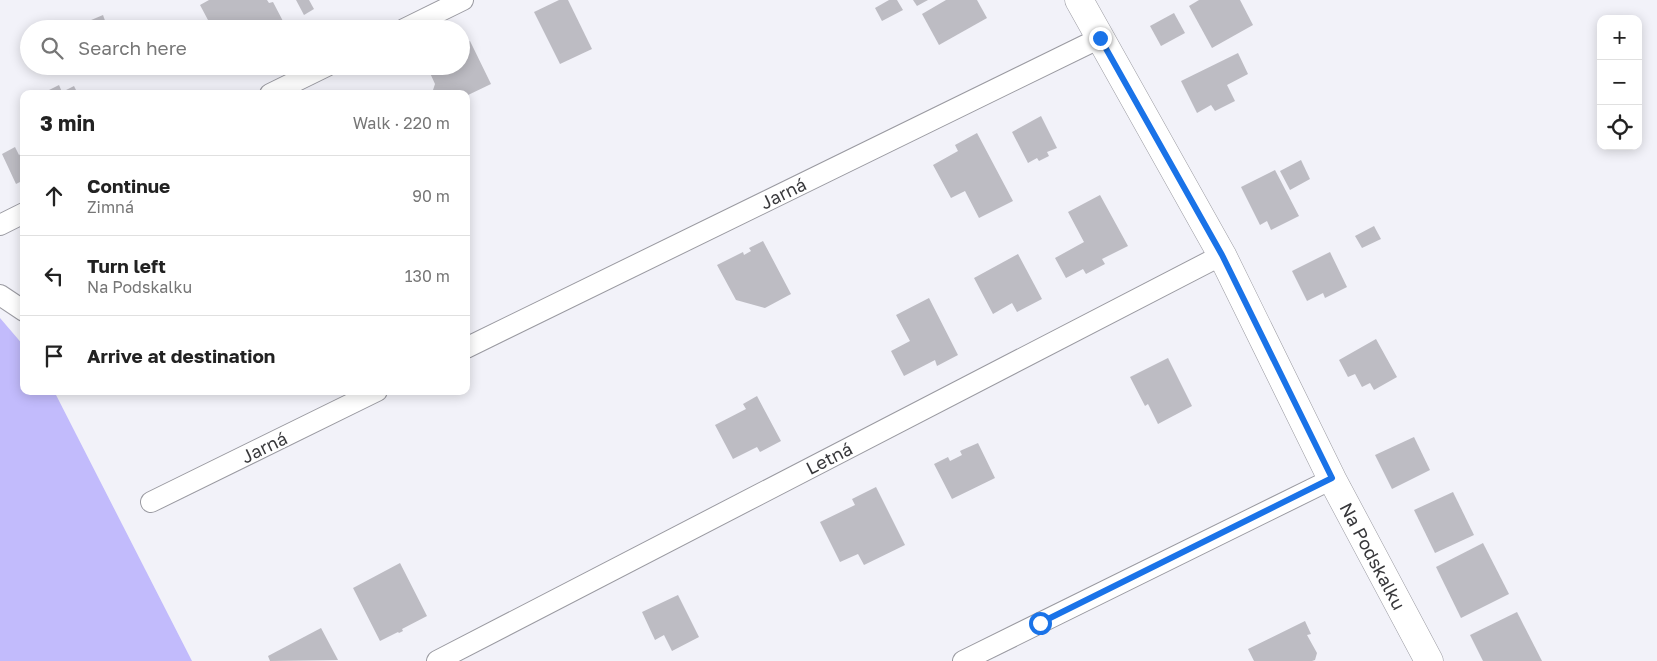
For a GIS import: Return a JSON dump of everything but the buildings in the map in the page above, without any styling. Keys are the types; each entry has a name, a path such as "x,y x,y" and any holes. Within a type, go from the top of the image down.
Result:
{"street":[{"path":"422,20 463,0"},
{"name":"Na Podskalku","path":"1079,0 1222,255 1332,478 1429,661"},
{"name":"Jarná","path":"470,346 1100,38"},
{"path":"278,90 309,75"},
{"path":"0,225 20,215"},
{"name":"Letná","path":"437,661 1222,255"},
{"path":"0,295 20,308"},
{"name":"Jarná","path":"151,502 369,395"},
{"path":"963,661 1332,478"}],"shaded area":[{"path":"0,318 20,341 20,395 56,395 192,661 0,661"}],"route":[{"path":"1040,623 1332,478 1222,255 1100,38"}]}
